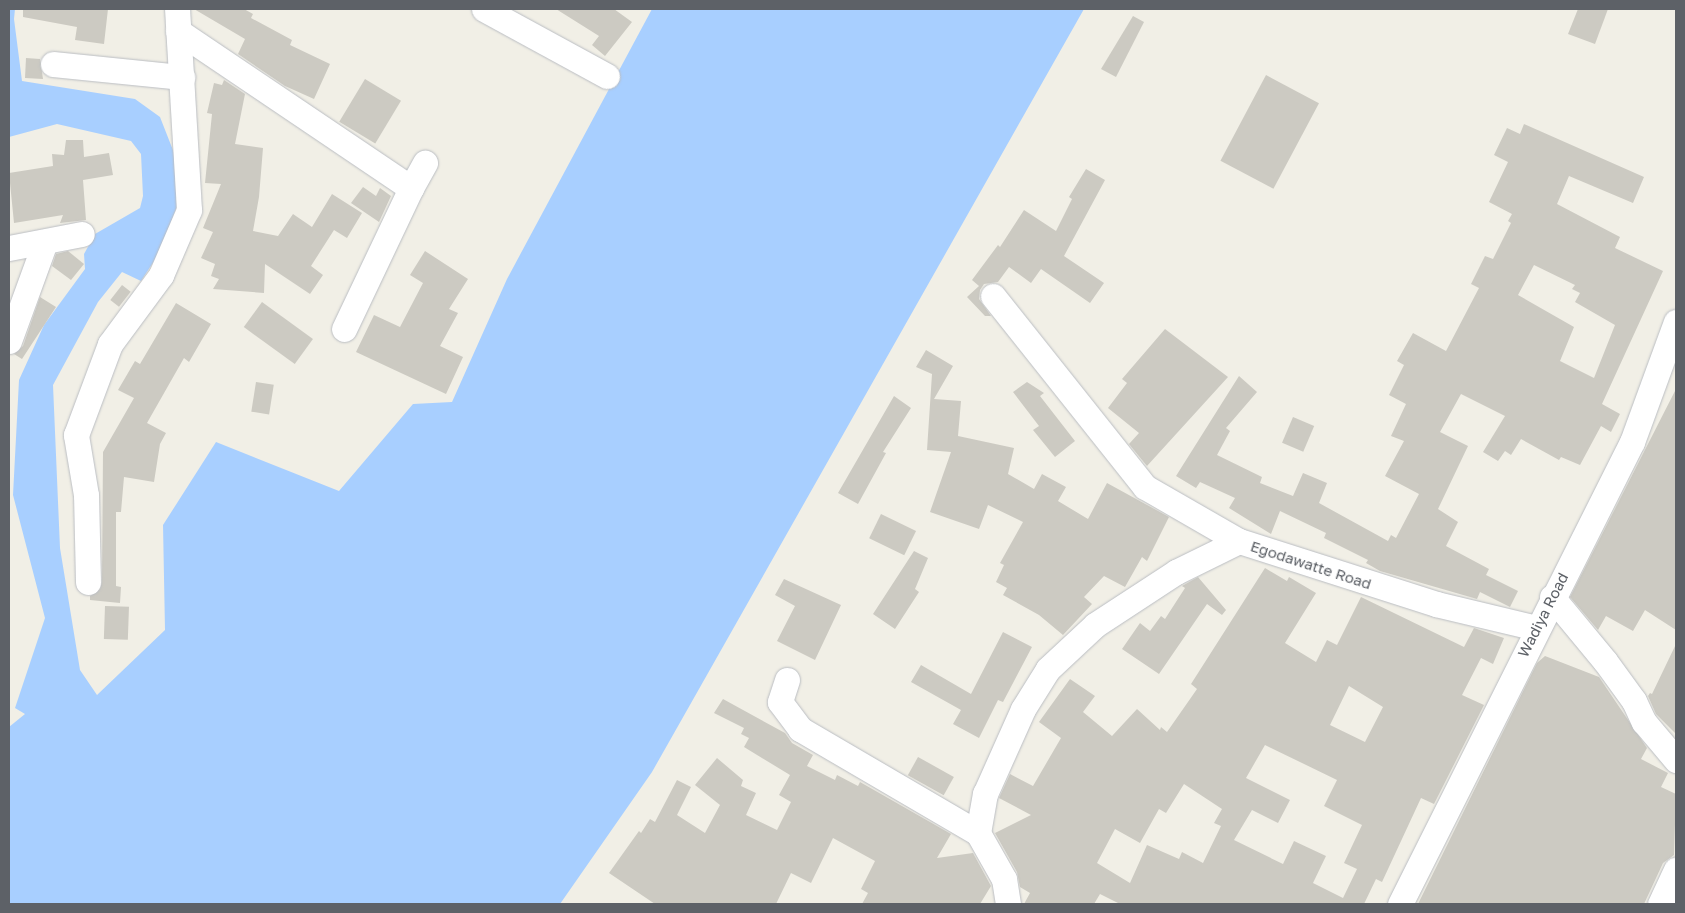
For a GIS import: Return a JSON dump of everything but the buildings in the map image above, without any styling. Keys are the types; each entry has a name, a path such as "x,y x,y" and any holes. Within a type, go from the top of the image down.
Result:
{"street":[{"path":"484,9 607,76"},
{"path":"88,582 86,494 76,435 110,344 161,275 189,210 177,20"},
{"path":"177,20 411,188"},
{"path":"53,64 182,77"},
{"path":"344,329 411,188 425,163"},
{"path":"9,341 28,245 82,234"},
{"path":"993,296 1145,487 1239,541"},
{"name":"Wadiya Road","path":"1400,904 1552,597 1632,442 1676,322"},
{"name":"Egodawatte Road","path":"978,833 985,794 1023,709 1048,669 1095,625 1176,572 1239,541 1436,604 1537,628"},
{"path":"1552,597 1606,661 1634,701 1644,722 1676,760"},
{"path":"787,680 780,702 800,729 978,833 1004,879 1008,904"},
{"path":"1660,904 1676,869"}],"water":[{"path":"9,9 15,9 14,19 22,81 135,99 160,117 178,163 179,200 162,249 141,281 122,272 98,302 53,385 60,548 80,670 97,695 165,630 163,525 216,442 339,491 413,404 452,402 507,279 652,9 1084,9 652,772 560,904 9,904 9,727 25,714 15,708 45,618 13,495 19,380 44,325 85,269 84,254 95,234 140,208 143,196 141,154 131,141 57,124 9,137"}]}
